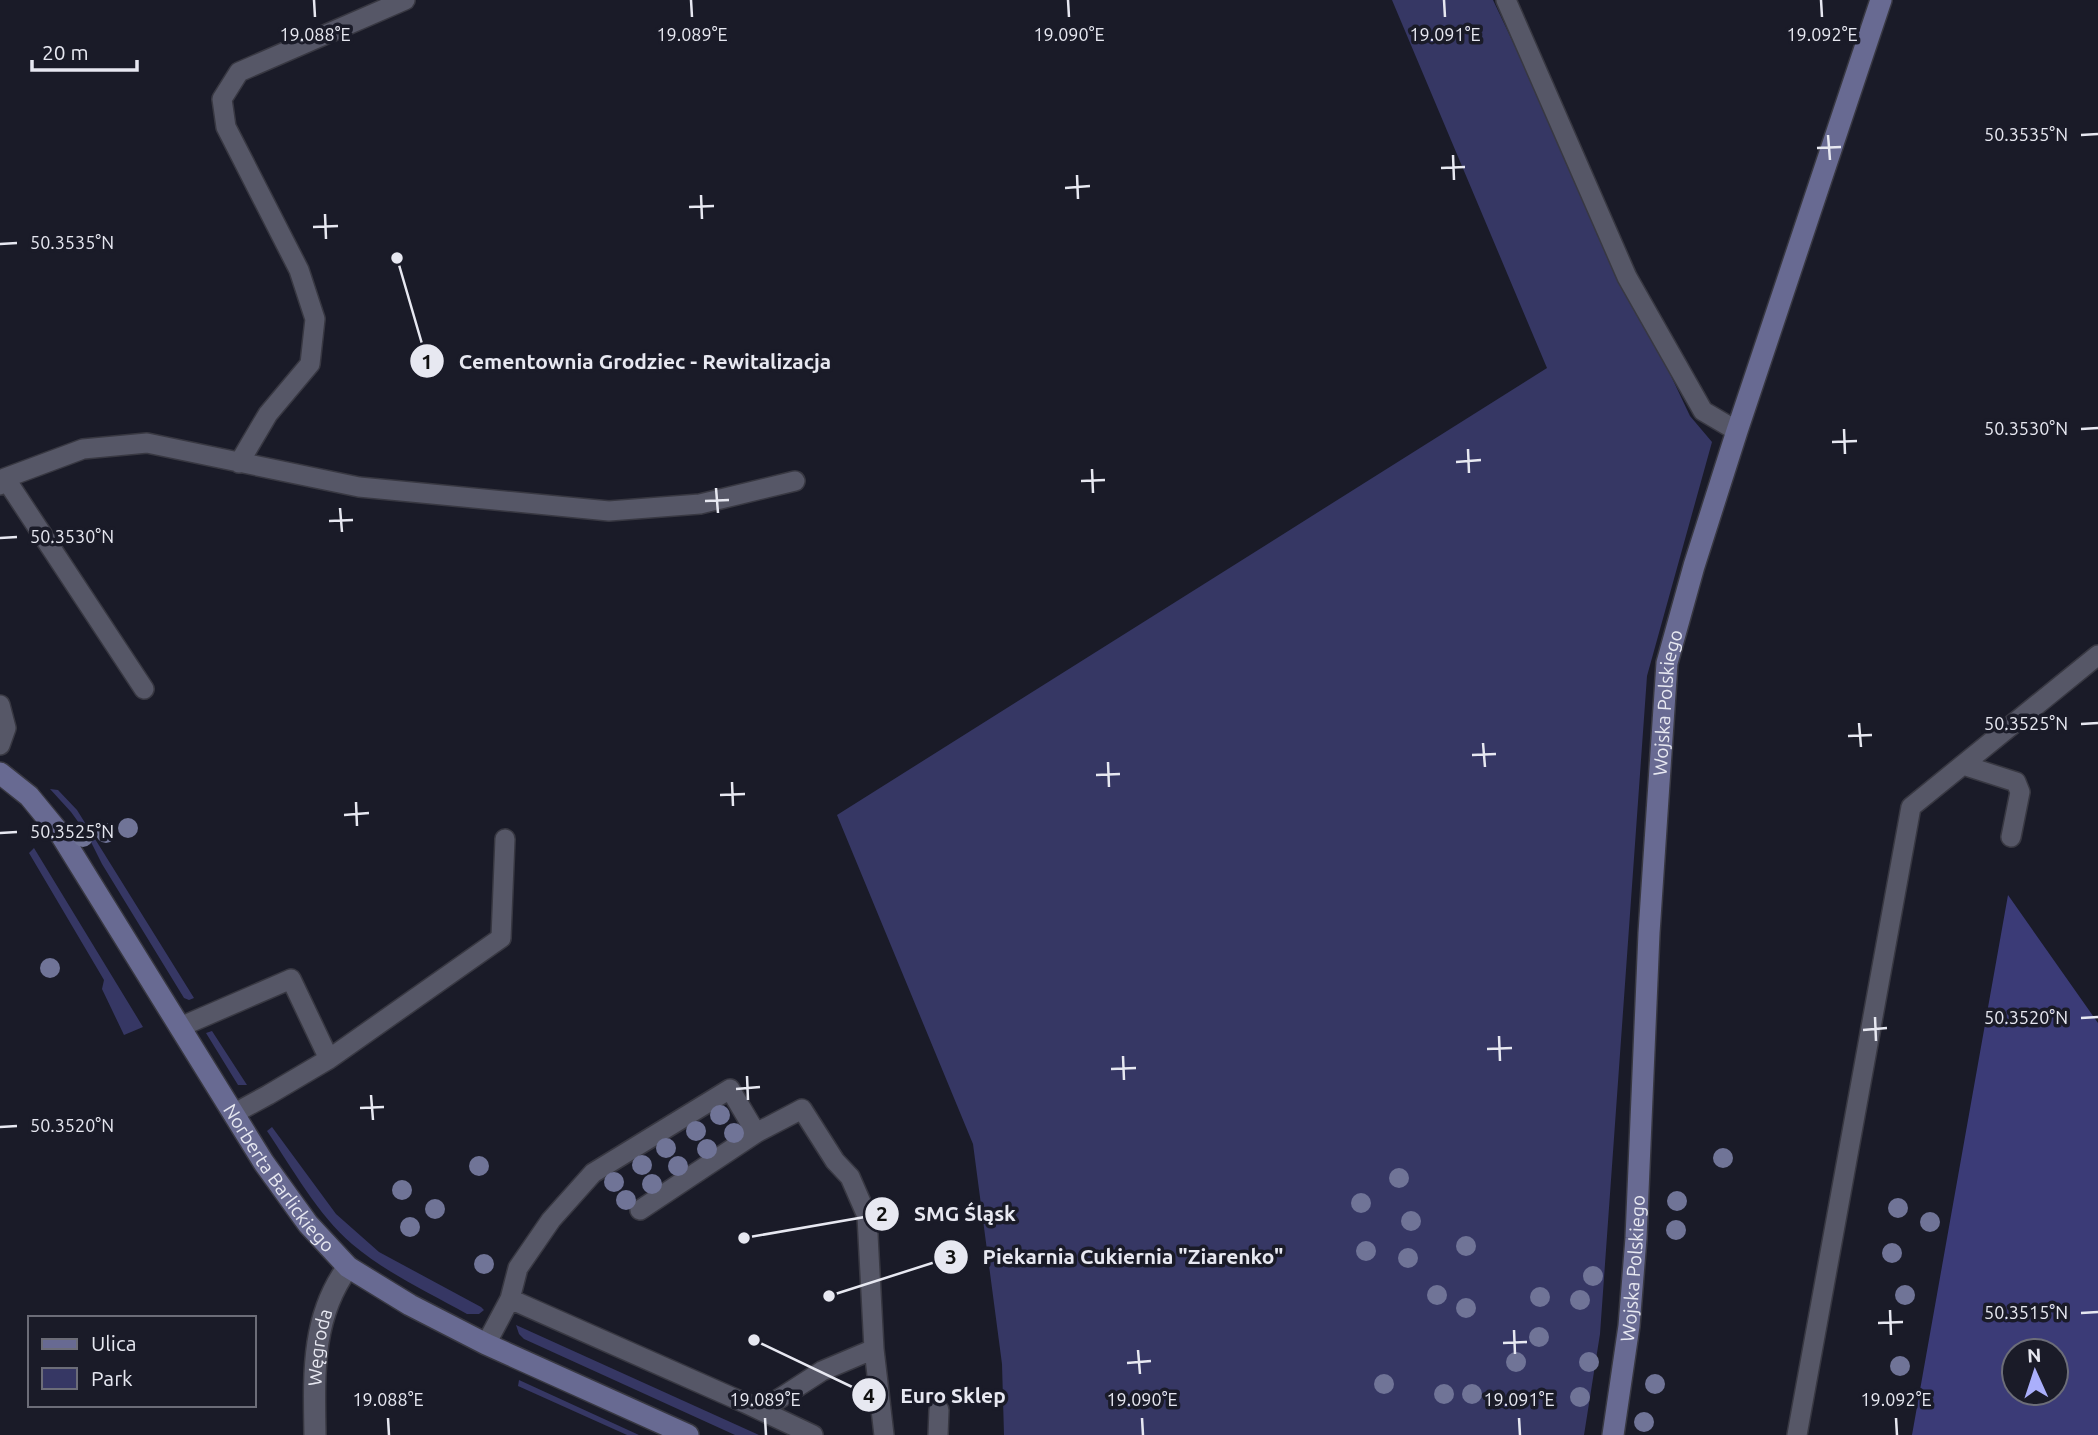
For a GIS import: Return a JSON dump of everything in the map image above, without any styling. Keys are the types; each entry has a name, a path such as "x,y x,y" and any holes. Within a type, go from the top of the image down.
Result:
{"street":[{"name":"Wojska Polskiego","path":"1613,1435 1629,1326 1636,1238 1649,933 1667,663 1737,430 1881,0"},
{"name":"Norberta Barlickiego","path":"0,773 29,796 61,835 264,1163 307,1224 348,1267 410,1305 486,1344 688,1435"},
{"name":"Węgroda","path":"315,1435 314,1372 318,1336 329,1297 348,1267"}],"lane":[{"path":"239,463 268,414 310,364 315,319 299,270 226,127 222,99 239,72 405,0"},
{"path":"1506,0 1628,277 1703,411 1737,430"},
{"path":"144,689 3,481 83,449 148,443 359,487 609,512 700,504 795,481"},
{"path":"1797,1435 1911,807 2098,655"},
{"path":"0,705 6,728 0,745"},
{"path":"1963,765 2016,782 2020,792 2011,837"},
{"path":"233,1114 329,1059 500,938 505,839"},
{"path":"180,1027 290,979 329,1059"},
{"path":"486,1344 510,1300 518,1268 551,1220 593,1173 730,1089 756,1133"},
{"path":"639,1210 756,1133 802,1109 835,1161 850,1177 867,1216 874,1349 884,1435"},
{"path":"510,1300 814,1435"},
{"path":"765,1412 771,1404 822,1371 874,1349"},
{"path":"938,1435 939,1410"}],"green space":[{"path":"1392,0 1493,0 1690,416 1712,442 1647,676 1600,1334 1584,1435 1004,1435 1002,1364 973,1144 837,815 1547,368"},
{"path":"50,789 58,790 77,810 194,998 184,998 102,864 87,834"},
{"path":"34,848 143,1027 124,1035 102,989 104,980 29,853"},
{"path":"212,1031 247,1085 238,1085 206,1033"},
{"path":"272,1127 336,1214 379,1252 484,1310 479,1314 467,1314 393,1273 352,1244 306,1190 267,1131"},
{"path":"516,1325 759,1435 735,1435 524,1339"},
{"path":"519,1380 639,1435 627,1435 518,1386"}],"shaded area":[{"path":"2008,895 2098,1023 2098,1435 1912,1435"}],"place":[{"name":"Cementownia Grodziec - Rewitalizacja","path":"397,258"},
{"name":"SMG Śląsk","path":"744,1238"},
{"name":"Piekarnia Cukiernia \"Ziarenko\"","path":"829,1296"},
{"name":"Euro Sklep","path":"754,1340"}]}
